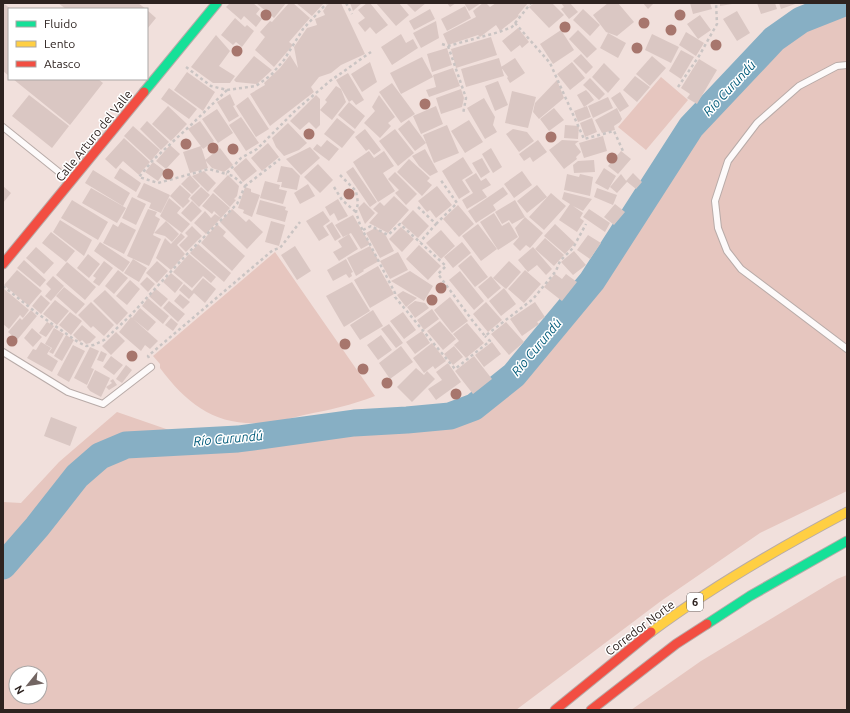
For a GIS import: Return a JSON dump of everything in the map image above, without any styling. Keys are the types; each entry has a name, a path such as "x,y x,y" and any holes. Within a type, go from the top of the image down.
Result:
{"main road":[{"name":"Calle Arturo del Valle","path":"3,264 217,3"},
{"name":"Corredor Norte","path":"555,710 662,625 736,574 811,530 847,512"},
{"name":"6","path":"591,710 676,644 750,596 847,541"}],"lane":[{"path":"847,66 837,66 799,86 757,123 728,161 715,201 718,228 727,251 741,269 847,349"},
{"path":"3,127 71,182"},
{"path":"3,352 68,392 104,404 151,367"}],"path":[{"path":"174,56 211,86 227,90 256,86 271,75 284,60 303,29 327,3"},
{"path":"346,3 352,14"},
{"path":"442,44 448,46 512,27 531,3"},
{"path":"678,87 699,56 716,24 716,3"},
{"path":"515,23 550,63 584,139 614,131 623,151"},
{"path":"448,46 466,98 463,114"},
{"path":"226,174 241,158 257,149 296,110 324,86 371,52"},
{"path":"227,90 153,160 139,177 158,183 209,169 233,176 245,186"},
{"path":"3,286 38,314 78,342 86,346 94,345 104,340 129,317 188,253 237,204 245,186 280,159"},
{"path":"340,175 356,191 358,203 356,212"},
{"path":"420,242 456,204 440,179"},
{"path":"334,187 342,200 356,212 363,230 390,281 395,297 455,369 490,341 472,320 438,274 446,266 400,224 388,235 370,226 363,230"},
{"path":"418,207 436,224"},
{"path":"151,367 148,356 273,250 280,248 300,222"},
{"path":"485,336 533,299 556,271 560,261 573,248 586,224"}],"shaded area":[{"path":"808,3 847,3 847,491 760,533 661,601 516,710 3,710 3,502 21,503 59,462 117,412 169,430 246,429 404,410 450,407 472,402 502,377 529,348 614,240 689,121 756,39 788,13"},
{"path":"661,77 688,100 646,150 618,127"},
{"path":"275,252 375,396 340,407 278,421 267,423 245,423 230,421 204,410 181,392 160,368 160,364 153,356"},
{"path":"847,575 847,710 631,710 701,661 837,579"}],"building":[{"path":"3,3 10,8 8,8 8,75 3,71"},
{"path":"58,3 138,3 145,8 65,8"},
{"path":"230,3 253,3 260,9 256,14 262,19 256,27 244,16 241,20 226,7"},
{"path":"256,3 286,3 274,18"},
{"path":"289,3 293,3 310,18 289,42 293,45 274,67 255,50 265,37 260,32 270,21 272,22"},
{"path":"296,3 324,3 312,16"},
{"path":"330,3 341,3 365,54 341,65 331,73 319,77 311,87 314,92 270,126 250,94 265,85 264,83 280,68 290,55 298,68 294,47 307,28 317,25 315,19 325,15 323,11"},
{"path":"350,3 362,3 353,11"},
{"path":"367,3 370,3 388,25 376,34 370,27 365,32 358,23 365,18 358,10"},
{"path":"376,3 399,3 409,15 396,26"},
{"path":"406,3 426,3 415,12"},
{"path":"447,3 456,3 450,7"},
{"path":"464,3 481,3 469,11"},
{"path":"483,3 486,3 490,7 496,3 528,3 518,15 519,16 500,31 496,25 480,37 478,35 448,45 443,34 476,17 473,11"},
{"path":"534,3 552,3 564,15 549,28 529,7"},
{"path":"561,3 570,3 578,12 569,19 561,9 564,7"},
{"path":"608,3 618,3 634,22 617,36 606,32 593,15"},
{"path":"643,3 654,3 648,9"},
{"path":"690,3 710,3 712,9 693,14"},
{"path":"720,3 732,3 732,4 720,6"},
{"path":"757,3 775,3 777,9 761,14"},
{"path":"779,3 798,3 781,9"},
{"path":"465,6 471,18 447,31 441,19"},
{"path":"430,9 435,19 414,30 409,21"},
{"path":"583,9 600,25 590,36 573,20"},
{"path":"148,11 156,18 148,28"},
{"path":"737,11 750,33 737,41 723,19"},
{"path":"700,15 711,30 698,39 687,24"},
{"path":"235,18 245,27 247,25 254,31 242,47 236,42 233,45 221,35"},
{"path":"436,21 439,38 421,48 413,33"},
{"path":"518,28 529,42 522,48 520,45 511,52 502,41"},
{"path":"561,30 574,50 553,64 540,44"},
{"path":"578,30 597,49 587,58 569,39"},
{"path":"686,32 704,43 696,56 679,45"},
{"path":"608,33 626,43 618,58 600,48"},
{"path":"401,34 406,43 413,39 418,48 392,65 381,47"},
{"path":"652,34 679,47 671,63 645,50"},
{"path":"216,35 230,51 219,66 235,76 230,83 213,83 191,67"},
{"path":"491,37 497,55 456,68 451,49"},
{"path":"447,48 452,65 432,72 427,54"},
{"path":"681,50 694,57 681,79 669,71"},
{"path":"581,54 593,67 586,74 573,61"},
{"path":"254,56 272,70 257,84 236,82 234,80"},
{"path":"652,56 666,68 650,86 636,74"},
{"path":"422,57 433,77 401,94 390,73"},
{"path":"499,58 504,76 466,87 461,69"},
{"path":"515,58 525,73 510,83 501,67"},
{"path":"699,59 717,70 697,104 687,98 690,94 681,88"},
{"path":"370,62 377,82 362,92 351,74"},
{"path":"572,62 585,78 570,90 557,74"},
{"path":"604,63 620,79 608,93 592,77"},
{"path":"453,68 460,86 429,97 426,90 436,87 433,75"},
{"path":"187,72 215,92 203,111 174,90"},
{"path":"348,73 364,100 356,105 352,100 349,102 336,80"},
{"path":"635,76 650,87 637,102 623,90"},
{"path":"590,78 605,94 599,100 583,85"},
{"path":"14,80 99,80 103,83 70,125"},
{"path":"557,80 564,98 539,119 533,112 535,103"},
{"path":"498,81 508,105 495,111 485,86"},
{"path":"392,83 415,114 401,123 379,92"},
{"path":"336,86 341,89 346,102 332,120 320,110 327,102 325,100"},
{"path":"169,88 197,109 189,119 161,99"},
{"path":"461,89 464,98 462,107 441,114 436,98"},
{"path":"586,90 594,100 584,107 577,95"},
{"path":"512,91 536,97 528,128 505,123"},
{"path":"620,92 629,106 620,112 611,98"},
{"path":"230,94 235,105 233,106 239,116 229,122 217,102"},
{"path":"29,95 69,126 52,148 12,116"},
{"path":"316,95 320,99 320,125 316,129 309,122 300,130 290,121"},
{"path":"379,95 395,117 388,123 391,126 380,138 364,123 375,111 372,107"},
{"path":"248,97 269,129 256,137 236,106"},
{"path":"608,97 613,108 593,118 588,106"},
{"path":"484,98 495,117 493,125 497,132 485,139 467,108"},
{"path":"349,102 365,116 355,129 338,115"},
{"path":"168,106 187,124 171,141 152,124"},
{"path":"436,106 443,124 421,134 413,116"},
{"path":"587,106 591,117 578,122 574,111"},
{"path":"554,108 564,120 549,131 540,119"},
{"path":"617,108 622,119 614,126 615,130 602,133 595,120"},
{"path":"217,109 233,133 218,143 202,119"},
{"path":"241,117 259,143 246,151 229,125"},
{"path":"337,118 355,132 342,148 324,134"},
{"path":"592,118 597,132 585,137 580,123"},
{"path":"409,120 426,143 415,151 398,129"},
{"path":"469,120 483,142 465,153 451,131"},
{"path":"147,121 169,142 161,150 140,129"},
{"path":"200,121 214,141 203,149 188,129"},
{"path":"288,123 307,143 299,150 284,156 276,147 272,138"},
{"path":"447,125 459,153 434,163 423,135"},
{"path":"565,125 579,126 578,139 564,138"},
{"path":"133,126 160,150 151,161 124,136"},
{"path":"365,129 381,150 374,155 369,149 366,151 355,137"},
{"path":"395,129 414,153 398,166 379,141"},
{"path":"513,129 527,132 534,141 519,152 506,134"},
{"path":"603,136 607,151 584,158 579,143"},
{"path":"124,138 150,162 139,175 123,161 116,169 105,159"},
{"path":"327,140 339,149 329,161 313,149 317,144 321,147"},
{"path":"538,140 547,152 533,162 530,157 524,161 519,154"},
{"path":"562,140 579,141 575,144 581,152 576,157 577,159 564,169 549,150"},
{"path":"268,143 279,157 262,171 251,158"},
{"path":"170,145 180,154 166,169 156,161"},
{"path":"201,146 208,168 190,173 183,152"},
{"path":"310,147 320,158 301,175 286,159"},
{"path":"220,148 233,165 224,172 212,168 205,160"},
{"path":"491,148 502,167 493,173 482,154"},
{"path":"425,149 438,172 430,176 419,166 412,156"},
{"path":"369,151 374,158 384,151 394,166 383,173 395,191 378,202 353,162"},
{"path":"621,151 631,159 618,174 608,166"},
{"path":"463,157 473,173 462,180 470,192 459,199 442,171"},
{"path":"246,158 257,171 243,182 233,169"},
{"path":"482,158 490,172 481,178 472,163"},
{"path":"409,159 430,178 427,181 432,185 422,196 397,172"},
{"path":"594,160 595,172 574,173 573,165 578,161"},
{"path":"153,162 165,171 158,181 145,172"},
{"path":"318,164 333,180 320,193 304,177"},
{"path":"281,166 292,168 300,176 297,190 281,187 282,182 277,182"},
{"path":"353,167 377,202 370,207 346,172"},
{"path":"120,168 141,183 136,192 114,178"},
{"path":"604,168 616,176 608,190 595,183"},
{"path":"93,170 130,193 123,206 85,183"},
{"path":"204,171 216,183 208,192 192,176"},
{"path":"522,171 532,185 514,198 504,184"},
{"path":"395,172 417,194 406,205 395,193 399,190 388,179"},
{"path":"476,173 481,181 486,178 491,185 482,190 487,197 467,209 462,200 473,193 465,180"},
{"path":"633,173 642,182 636,189 626,181"},
{"path":"567,174 579,177 580,174 593,177 590,196 564,190"},
{"path":"621,174 627,182 617,193 610,187"},
{"path":"190,175 200,186 192,194 181,184"},
{"path":"228,175 239,186 237,196 234,199 236,200 230,207 213,191"},
{"path":"265,181 280,185 279,189 287,191 283,204 260,198"},
{"path":"144,183 170,195 161,213 149,208 151,203 137,197"},
{"path":"308,184 315,196 300,204 294,193"},
{"path":"180,185 191,195 188,199 190,201 183,208 170,196"},
{"path":"537,185 547,197 527,213 517,201"},
{"path":"3,186 11,193 3,203"},
{"path":"437,186 452,205 436,218 430,210 427,212 418,201"},
{"path":"201,187 210,195 199,207 190,198"},
{"path":"245,187 251,189 251,192 260,195 252,217 243,213 244,210 238,208"},
{"path":"503,187 508,194 493,205 496,210 476,223 468,211"},
{"path":"91,188 126,208 117,223 82,203"},
{"path":"597,188 617,195 613,205 594,197"},
{"path":"564,192 592,199 583,211 573,206 583,213 580,218 584,221 577,232 559,220 570,204 562,199"},
{"path":"213,193 230,208 221,218 214,211 212,214 202,206"},
{"path":"551,193 566,206 544,230 529,217"},
{"path":"394,196 409,210 388,233 369,223 378,213 373,209 380,202 384,206"},
{"path":"132,197 146,204 136,225 122,218"},
{"path":"169,198 181,208 177,213 190,224 182,233 160,216"},
{"path":"338,199 348,216 338,221 334,213 330,216 325,207"},
{"path":"72,200 108,222 98,240 61,218"},
{"path":"260,200 286,207 285,210 288,211 285,222 256,214"},
{"path":"515,200 525,217 512,224 509,220 502,224 495,212"},
{"path":"192,201 202,211 191,222 181,213"},
{"path":"364,202 375,213 365,224 358,208"},
{"path":"615,204 625,212 614,225 604,217"},
{"path":"458,205 474,224 459,237 443,219"},
{"path":"148,209 157,212 155,216 160,219 153,235 161,239 149,266 127,256"},
{"path":"232,209 246,222 249,219 263,232 247,249 220,222"},
{"path":"589,209 610,223 605,232 583,217"},
{"path":"413,210 429,226 418,238 401,223"},
{"path":"205,211 211,218 215,214 221,218 206,234 194,223"},
{"path":"323,211 330,221 323,226 329,235 319,241 306,221"},
{"path":"494,213 502,226 509,222 518,237 498,250 480,222"},
{"path":"353,215 370,244 361,249 351,233 343,237 335,225"},
{"path":"525,217 543,233 530,248 526,245 520,251 513,244 519,237 515,228"},
{"path":"60,220 92,240 84,256 53,232"},
{"path":"166,221 179,234 172,242 165,236 154,233"},
{"path":"271,221 285,225 279,246 265,242"},
{"path":"121,222 136,230 124,254 103,243 113,224 118,227"},
{"path":"332,222 341,237 335,241 326,226"},
{"path":"217,224 226,232 223,236 245,256 232,271 201,243"},
{"path":"478,224 497,249 481,261 462,236"},
{"path":"555,224 575,243 565,254 544,236"},
{"path":"192,226 202,236 186,252 179,245 188,236 185,233"},
{"path":"401,227 414,239 402,252 389,239"},
{"path":"375,228 385,234 394,251 380,258 366,233"},
{"path":"441,230 455,246 441,259 426,243"},
{"path":"51,232 75,251 66,262 42,243"},
{"path":"181,233 185,237 177,245 185,254 171,270 156,258 165,238 171,244"},
{"path":"349,234 358,249 339,261 333,252 342,247 338,241"},
{"path":"588,235 601,243 590,259 577,250"},
{"path":"545,238 564,255 554,266 535,249"},
{"path":"100,242 130,262 123,272 94,251"},
{"path":"462,242 471,253 453,268 444,257"},
{"path":"198,244 231,273 224,282 190,253"},
{"path":"419,245 441,266 428,280 406,259"},
{"path":"295,246 311,271 297,280 281,255"},
{"path":"370,246 379,261 363,270 364,271 356,276 347,258"},
{"path":"36,247 54,263 44,274 26,258"},
{"path":"533,247 552,269 546,275 537,265 528,272 518,260"},
{"path":"574,251 586,265 573,275 561,262"},
{"path":"398,252 408,270 390,279 380,261"},
{"path":"88,254 100,264 89,278 77,268"},
{"path":"189,254 216,277 211,283 203,276 192,288 173,272"},
{"path":"471,255 488,277 475,287 458,266"},
{"path":"133,259 147,268 139,282 124,273"},
{"path":"346,259 353,272 351,273 352,276 349,278 346,274 333,281 327,270"},
{"path":"24,260 46,280 40,287 17,268"},
{"path":"104,261 113,268 99,286 93,282 96,278 93,276"},
{"path":"157,261 168,271 157,283 146,273"},
{"path":"509,261 521,272 506,289 493,278"},
{"path":"67,262 96,287 85,300 56,275"},
{"path":"378,266 394,294 370,308 354,280"},
{"path":"17,270 42,291 29,306 4,285"},
{"path":"118,270 128,278 114,294 105,286"},
{"path":"525,270 541,284 524,303 508,289"},
{"path":"410,271 433,286 424,301 391,281"},
{"path":"460,271 484,301 474,310 449,280"},
{"path":"171,273 183,283 175,293 163,282"},
{"path":"555,274 562,279 566,274 577,282 562,301 544,287"},
{"path":"53,276 64,286 51,301 45,296 51,289 46,284"},
{"path":"491,276 501,288 488,299 478,287"},
{"path":"147,277 155,284 148,292 140,284"},
{"path":"203,278 216,289 205,303 194,293 189,299 179,290 184,284 192,291"},
{"path":"130,280 140,289 127,305 116,296"},
{"path":"352,282 370,311 344,327 326,296"},
{"path":"64,287 85,304 76,314 56,296"},
{"path":"3,288 29,310 23,318 20,315 9,329 3,324"},
{"path":"504,288 516,304 501,316 489,301"},
{"path":"156,289 168,299 161,307 149,296"},
{"path":"105,290 128,313 117,325 93,301"},
{"path":"403,291 417,298 406,307 397,295"},
{"path":"180,294 190,302 183,309 174,301"},
{"path":"41,295 50,303 41,314 32,306"},
{"path":"450,297 468,321 452,333 434,310"},
{"path":"148,298 169,316 163,324 142,306"},
{"path":"55,300 69,311 57,325 43,314"},
{"path":"169,301 185,314 178,322 163,308"},
{"path":"415,301 425,303 429,308 415,318 407,307"},
{"path":"91,302 114,325 104,336 93,326 91,328 78,315"},
{"path":"486,302 502,320 488,332 473,314"},
{"path":"535,302 545,317 537,322 539,324 522,336 510,319"},
{"path":"140,308 156,322 148,331 132,318"},
{"path":"432,309 439,319 424,330 417,320"},
{"path":"31,310 37,316 17,340 8,332 20,318 22,320"},
{"path":"373,310 383,326 360,340 350,325"},
{"path":"70,312 82,321 71,335 59,325"},
{"path":"403,312 416,330 404,339 390,321"},
{"path":"131,317 158,341 150,349 145,345 141,351 119,332"},
{"path":"171,318 178,324 173,331 165,325"},
{"path":"440,321 456,339 443,350 427,331"},
{"path":"47,322 54,326 46,337 39,333"},
{"path":"506,322 524,342 509,355 491,334"},
{"path":"467,323 484,343 466,358 454,345 459,341 453,334"},
{"path":"389,324 403,343 396,348 381,329"},
{"path":"82,325 96,337 90,343 86,344 82,340 80,342 73,335"},
{"path":"32,328 42,337 33,347 24,338"},
{"path":"54,328 64,334 53,354 49,352 52,348 45,344"},
{"path":"422,331 430,343 415,354 406,342"},
{"path":"116,332 125,341 111,355 102,346"},
{"path":"66,335 74,340 62,361 54,356"},
{"path":"381,335 392,350 378,360 367,345"},
{"path":"41,342 51,348 47,354 58,361 52,372 27,358 33,349 36,350"},
{"path":"492,342 501,354 484,367 475,355"},
{"path":"432,343 446,361 435,369 433,366 424,373 413,358"},
{"path":"73,345 85,351 69,382 57,375"},
{"path":"401,346 413,362 390,379 379,363"},
{"path":"454,346 463,357 453,365 444,354"},
{"path":"90,347 99,351 91,368 94,369 87,385 74,378"},
{"path":"101,351 107,354 103,362 97,360"},
{"path":"111,356 123,365 114,375 103,367"},
{"path":"474,356 492,379 473,394 455,371"},
{"path":"448,363 461,382 436,400 428,389 442,380 436,372"},
{"path":"126,365 132,370 122,383 116,379"},
{"path":"416,368 424,375 427,371 435,379 412,402 397,387"},
{"path":"95,370 110,378 101,397 90,391 87,387"},
{"path":"113,379 117,385 109,390 106,387 112,383 110,381"},
{"path":"51,417 77,427 70,446 44,436"}],"waterway":[{"name":"Río Curundú","path":"3,566 37,527 77,476 100,456 126,445 238,439 354,423 450,416 474,407 514,375 592,281 691,127 774,39 801,20 844,3"}],"traffic: fast":[{"path":"144,92 217,3"},
{"path":"707,624 750,596 847,541"}],"traffic: slow":[{"path":"651,632 722,583 796,539 847,512"}],"traffic: jam":[{"path":"3,264 144,92"},
{"path":"591,710 676,644 707,624"},
{"path":"555,710 651,632"}]}
